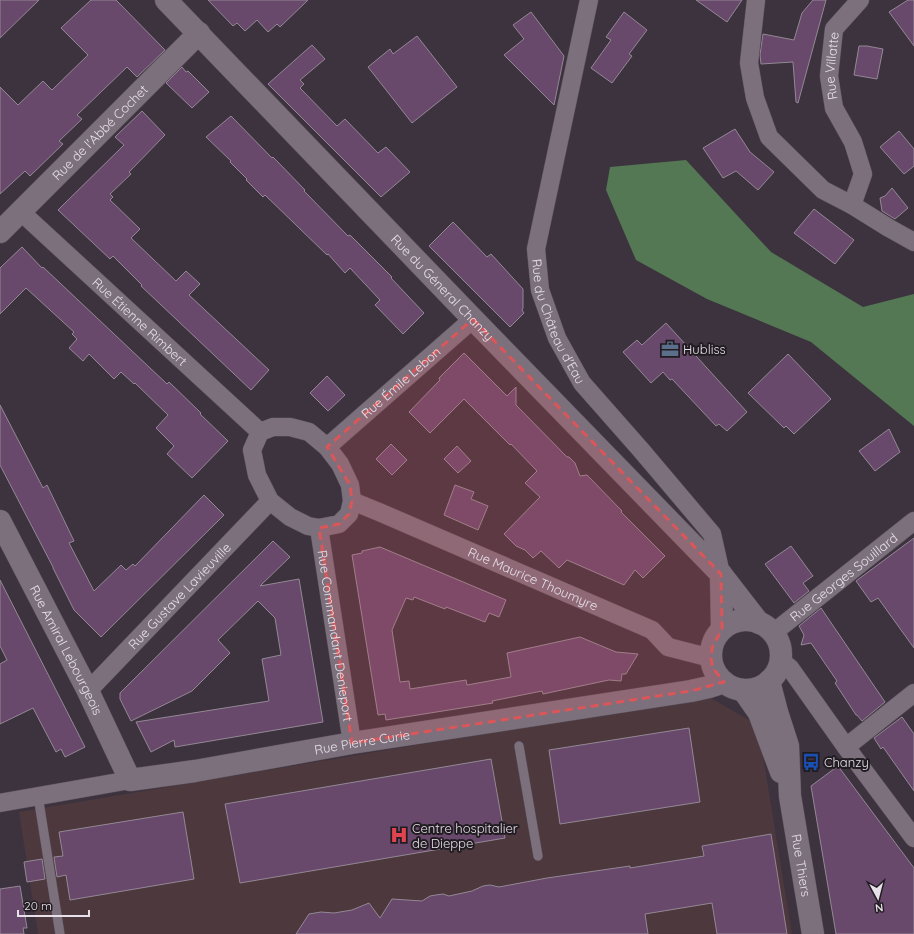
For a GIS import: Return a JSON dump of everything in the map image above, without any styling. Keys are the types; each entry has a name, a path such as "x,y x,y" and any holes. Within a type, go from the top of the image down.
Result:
{"main road":[{"name":"Rue du Géneral Chanzy","path":"166,0 721,574 766,628"},
{"name":"Rue de l'Abbé Cochet","path":"0,232 199,33"},
{"name":"Rue Amiral Lebourgeois","path":"0,521 88,691 130,780"},
{"path":"721,574 722,629"},
{"path":"750,620 766,628 778,641 780,660 776,671 769,681 753,689 734,686 718,676 713,668 711,658 714,642 722,629 730,624 750,620"},
{"name":"Rue Thiers","path":"769,681 788,746 790,796 812,934"},
{"name":"Rue Pierre Curie","path":"130,780 195,771 352,743 709,687 734,686"},
{"name":"Rue Thiers","path":"734,686 759,714 790,796"}],"street":[{"name":"Rue du Château d'Eau","path":"589,0 536,249 540,290 557,338 582,383 642,450 712,534 721,574"},
{"path":"756,0 749,63 755,98 769,137 822,190 852,205 914,242"},
{"name":"Rue Villatte","path":"852,205 862,174 853,142 834,108 829,76 834,29 860,0"},
{"name":"Rue Étienne Rimbert","path":"20,211 260,432"},
{"name":"Rue Émile Lebon","path":"327,446 473,319"},
{"path":"273,427 290,427 309,432 327,446 340,464 350,485 352,501 349,514 339,524 319,528 308,526 290,517 270,501 257,475 252,450 260,432 273,427"},
{"name":"Rue Gustave Lavieuville","path":"88,691 270,501"},
{"name":"Rue Maurice Thoumyre","path":"352,501 652,630 668,647 711,658"},
{"name":"Rue Georges Souillard","path":"766,628 914,521"},
{"name":"Rue Commandant Denieport","path":"319,528 352,743"},
{"path":"780,660 790,668 846,747 914,838"},
{"path":"846,747 914,693"},
{"name":"Rue Pierre Curie","path":"0,803 130,780"}],"lane":[{"path":"519,746 538,856"},
{"path":"38,796 60,934"}],"highlighted area":[{"path":"473,319 721,574 722,629 712,648 711,658 713,668 724,682 691,691 352,743 319,528 339,524 349,514 352,501 350,485 327,447"}],"shaded area":[{"name":"Centre hospitalier de Dieppe","path":"707,696 758,725 792,934 38,934 19,812"}],"green space":[{"path":"686,160 771,252 863,307 914,294 914,426 811,342 707,299 636,260 606,190 610,167"}],"building":[{"path":"0,0 39,0 0,38"},
{"path":"91,0 116,0 165,50 137,77 127,67 77,115 82,119 59,141 63,144 30,176 25,171 0,194 0,87 18,105 43,81 52,90 88,55 61,28"},
{"path":"208,0 308,0 280,27 277,24 268,32 257,20 245,31 237,23 233,26"},
{"path":"696,0 742,0 727,22"},
{"path":"813,0 826,0 798,103 796,102 793,62 761,64 760,55 763,34 794,40 802,13"},
{"path":"908,0 914,0 914,46 889,12"},
{"path":"531,12 564,56 554,105 504,55 524,39 513,25"},
{"path":"624,12 647,30 629,54 632,56 612,83 591,68 611,40 606,37"},
{"path":"417,36 457,87 412,123 368,67 390,49 393,54"},
{"path":"312,45 325,59 300,80 304,84 300,88 337,126 345,119 378,153 386,147 410,172 381,197 268,84"},
{"path":"859,46 883,49 877,79 854,75"},
{"path":"182,67 209,92 192,108 166,83"},
{"path":"142,111 165,135 129,172 131,174 110,194 113,197 110,200 140,229 131,238 176,281 186,271 200,284 189,295 269,370 251,390 141,286 142,285 113,256 110,259 58,210 124,145 115,137"},
{"path":"231,116 272,158 273,157 348,236 350,235 392,277 391,278 424,313 403,334 375,305 380,300 350,268 345,273 328,254 327,255 265,195 263,197 230,162 231,161 206,137"},
{"path":"735,129 750,152 774,172 758,190 736,171 723,178 703,148"},
{"path":"899,131 914,149 914,166 904,174 880,147"},
{"path":"892,188 908,208 895,219 882,211 880,198 885,196"},
{"path":"814,209 854,240 835,264 794,233"},
{"path":"453,222 487,257 491,254 523,289 522,310 524,313 510,327 429,246"},
{"path":"22,247 42,268 43,267 167,384 169,382 228,441 192,478 167,454 174,446 156,428 168,415 135,383 134,384 121,372 114,379 89,354 83,361 69,348 77,339 72,334 74,332 26,288 0,314 0,268"},
{"path":"666,323 747,412 727,431 719,424 716,426 672,379 670,380 663,372 651,383 623,352 637,340 642,345"},
{"path":"464,353 507,396 516,387 516,405 567,457 575,463 580,476 587,475 665,556 643,578 635,570 624,585 567,560 559,568 541,551 533,558 525,550 516,546 504,534 540,497 525,483 537,471 464,399 430,433 409,412 440,380 439,378"},
{"path":"788,354 831,399 794,434 786,426 784,428 748,393"},
{"path":"327,376 345,395 328,411 310,393"},
{"path":"0,405 43,488 47,485 74,541 69,543 94,591 121,565 126,570 133,564 135,566 204,495 224,515 101,637 74,610 0,465"},
{"path":"889,429 900,452 875,471 859,451"},
{"path":"391,444 407,460 392,475 376,459"},
{"path":"457,446 471,461 458,473 444,459"},
{"path":"455,485 474,492 471,499 488,506 478,530 444,515"},
{"path":"914,538 914,648 878,598 871,602 856,581"},
{"path":"273,541 290,557 260,586 299,579 323,722 175,747 174,740 151,752 136,722 269,701 262,659 281,655 275,618 258,601 218,640 230,653 192,691 131,721 120,699 120,693"},
{"path":"791,546 813,576 803,583 809,591 794,603 765,564"},
{"path":"380,547 506,600 499,617 489,613 485,622 414,597 413,600 406,598 392,630 400,682 409,681 410,689 466,680 467,685 511,677 507,653 580,637 616,652 638,654 626,674 622,674 621,681 609,680 543,694 542,691 492,701 493,703 386,720 385,714 378,715 352,555"},
{"path":"0,580 85,747 65,757 61,749 56,752 33,708 0,724 0,664 7,660 0,646"},
{"path":"821,608 885,702 862,721 856,715 835,683 837,681 811,643 801,645 804,635 799,626"},
{"path":"902,717 914,734 914,791 883,747 881,749 874,738"},
{"path":"689,728 700,802 560,824 549,750"},
{"path":"491,759 505,838 240,883 225,804"},
{"path":"838,766 914,868 914,934 836,934 811,786"},
{"path":"183,812 194,879 70,900 66,875 57,877 54,857 63,856 59,832"},
{"path":"771,834 787,934 717,934 712,903 645,914 648,934 296,934 309,914 321,912 334,913 352,910 369,903 380,918 392,899 422,901 430,896 443,894 449,896 472,891 483,886 490,885 499,887 547,878 630,866 630,868 704,856 702,846"},
{"path":"42,859 45,879 27,882 24,862"},
{"path":"20,886 27,928 23,928 24,934 0,934 0,889"}],"place":[{"name":"Hubliss","path":"670,349"},
{"name":"Chanzy","path":"811,762"},
{"name":"Centre hospitalier de Dieppe","path":"399,835"}]}
